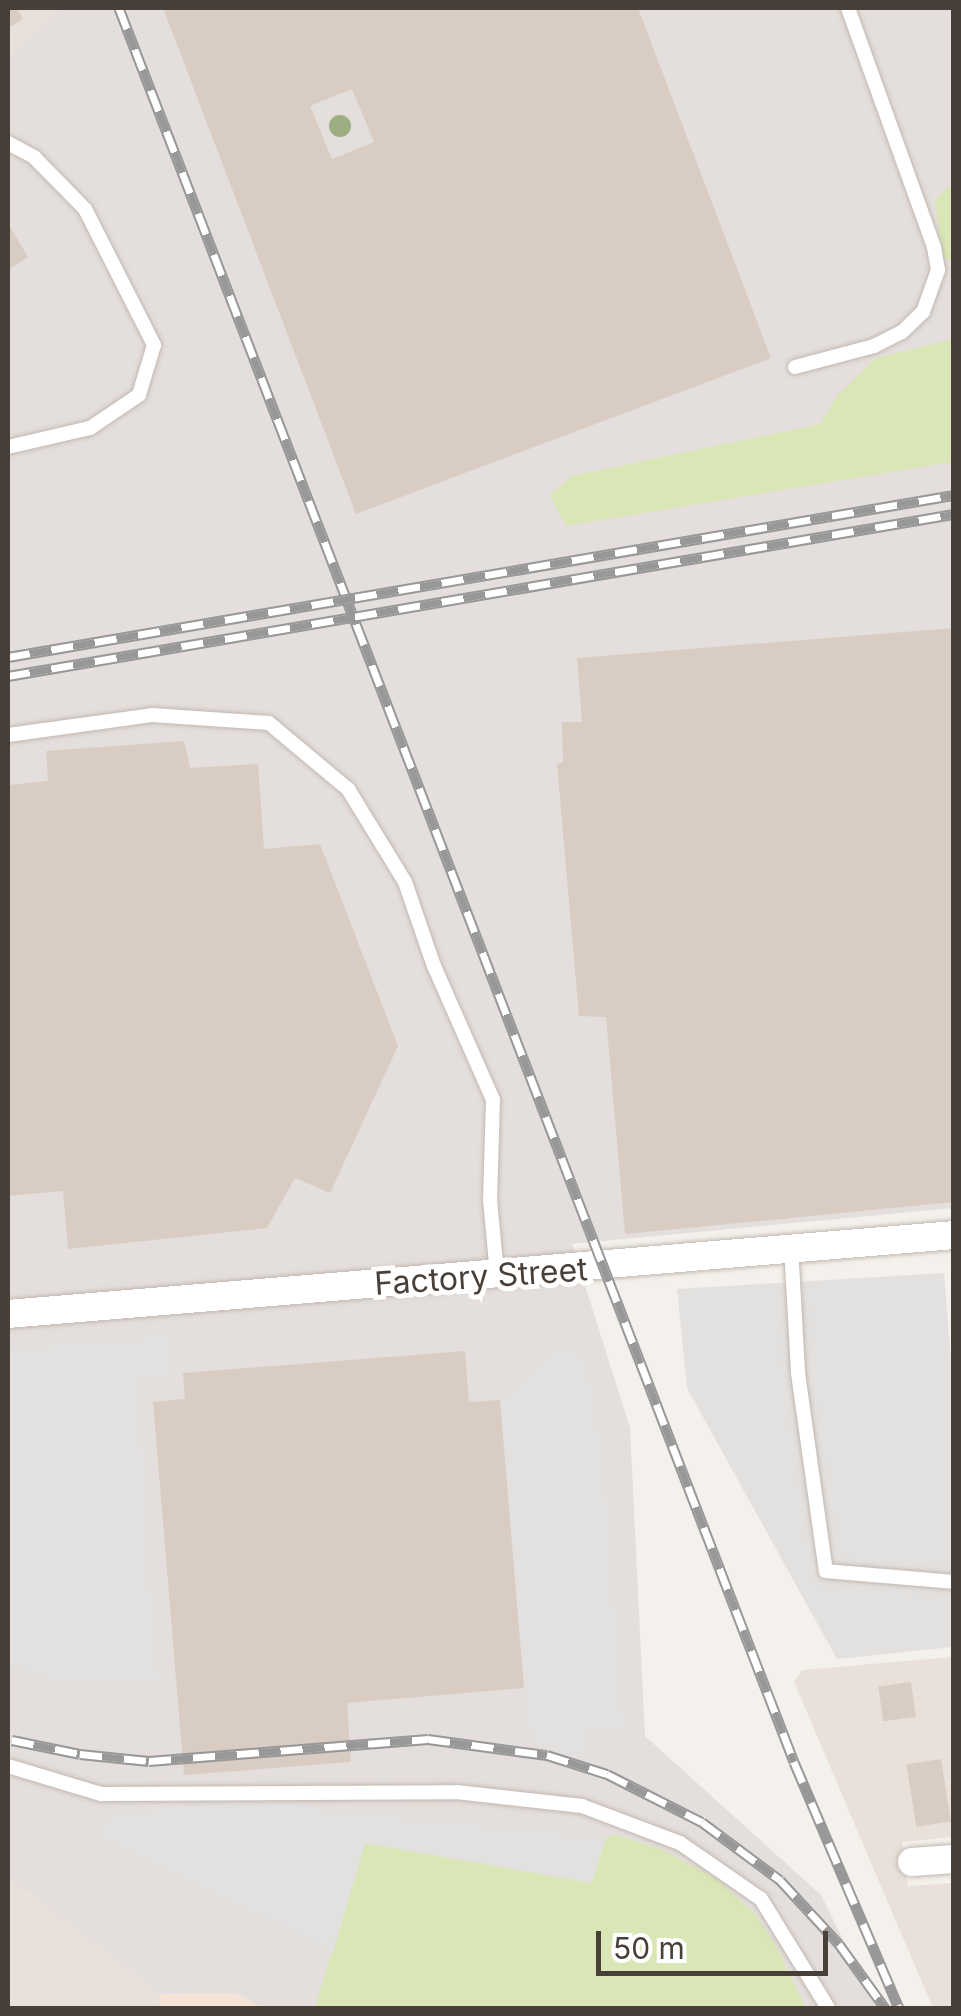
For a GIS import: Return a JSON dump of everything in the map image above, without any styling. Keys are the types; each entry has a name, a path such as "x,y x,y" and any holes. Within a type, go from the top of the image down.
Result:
{"street":[{"name":"Factory Street","path":"8,1314 497,1276 954,1234"},
{"path":"912,1862 954,1858"}],"lane":[{"path":"795,367 874,346 902,332 923,312 938,270 934,248 848,8"},
{"path":"8,143 34,157 86,209 154,345 138,395 90,428 8,447"},
{"path":"8,734 152,715 269,723 348,790 405,882 434,966 493,1100 490,1199 497,1276"},
{"path":"791,1246 798,1373 826,1571 954,1582"},
{"path":"8,1766 101,1794 456,1792 582,1806 680,1844 762,1899 828,2008"}],"shaded area":[{"path":"8,8 63,8 8,56"},
{"path":"63,8 953,8 953,1208 572,1244 630,1428 645,1736 821,1895 877,2008 264,2008 235,1993 159,1994 8,1877 8,56"},
{"path":"944,1273 954,1400 953,1647 837,1659 687,1388 677,1289"},
{"path":"170,1334 172,1376 140,1383 153,1616 162,1688 44,1680 8,1664 8,1348"},
{"path":"560,1346 587,1355 605,1464 625,1729 590,1728 583,1760 529,1741 499,1399"},
{"path":"953,1657 953,1837 902,1842 908,1886 953,1883 953,2008 933,2008 794,1682 802,1670"},
{"path":"260,1802 606,1837 592,1883 365,1843 333,1953 96,1836 111,1811"},
{"path":"8,1877 159,1994 160,2008 8,2008"},
{"path":"235,1993 264,2008 160,2008 159,1994"}],"green space":[{"path":"953,184 953,263 942,257 935,199"},
{"path":"953,339 953,462 566,526 550,495 572,476 820,424 837,396 876,358"},
{"path":"616,1835 661,1849 717,1879 753,1912 775,1944 806,2008 315,2008 364,1843 591,1883 606,1837"}],"building":[{"path":"8,8 17,8 23,19 8,28"},
{"path":"163,8 638,8 771,358 356,514","holes":["352,89 374,142 332,159 310,106"]},
{"path":"8,223 28,257 8,270"},
{"path":"954,628 954,1202 625,1234 606,1017 579,1016 557,764 563,762 562,722 582,722 577,658"},
{"path":"184,741 190,768 258,764 264,849 320,844 398,1046 330,1193 295,1178 267,1228 68,1249 63,1191 8,1196 8,785 48,781 46,751"},
{"path":"465,1351 469,1402 500,1400 524,1688 347,1703 351,1762 184,1775 153,1402 185,1399 183,1373"},
{"path":"911,1682 916,1717 883,1721 878,1687"},
{"path":"941,1759 951,1821 916,1827 906,1764"}],"railway":[{"path":"119,8 794,1762 899,2008"},
{"path":"8,657 954,495"},
{"path":"8,676 954,514"},
{"path":"12,1740 80,1754 149,1761 428,1739 547,1755 607,1774 702,1822 780,1880 839,1944 885,2008"}]}
